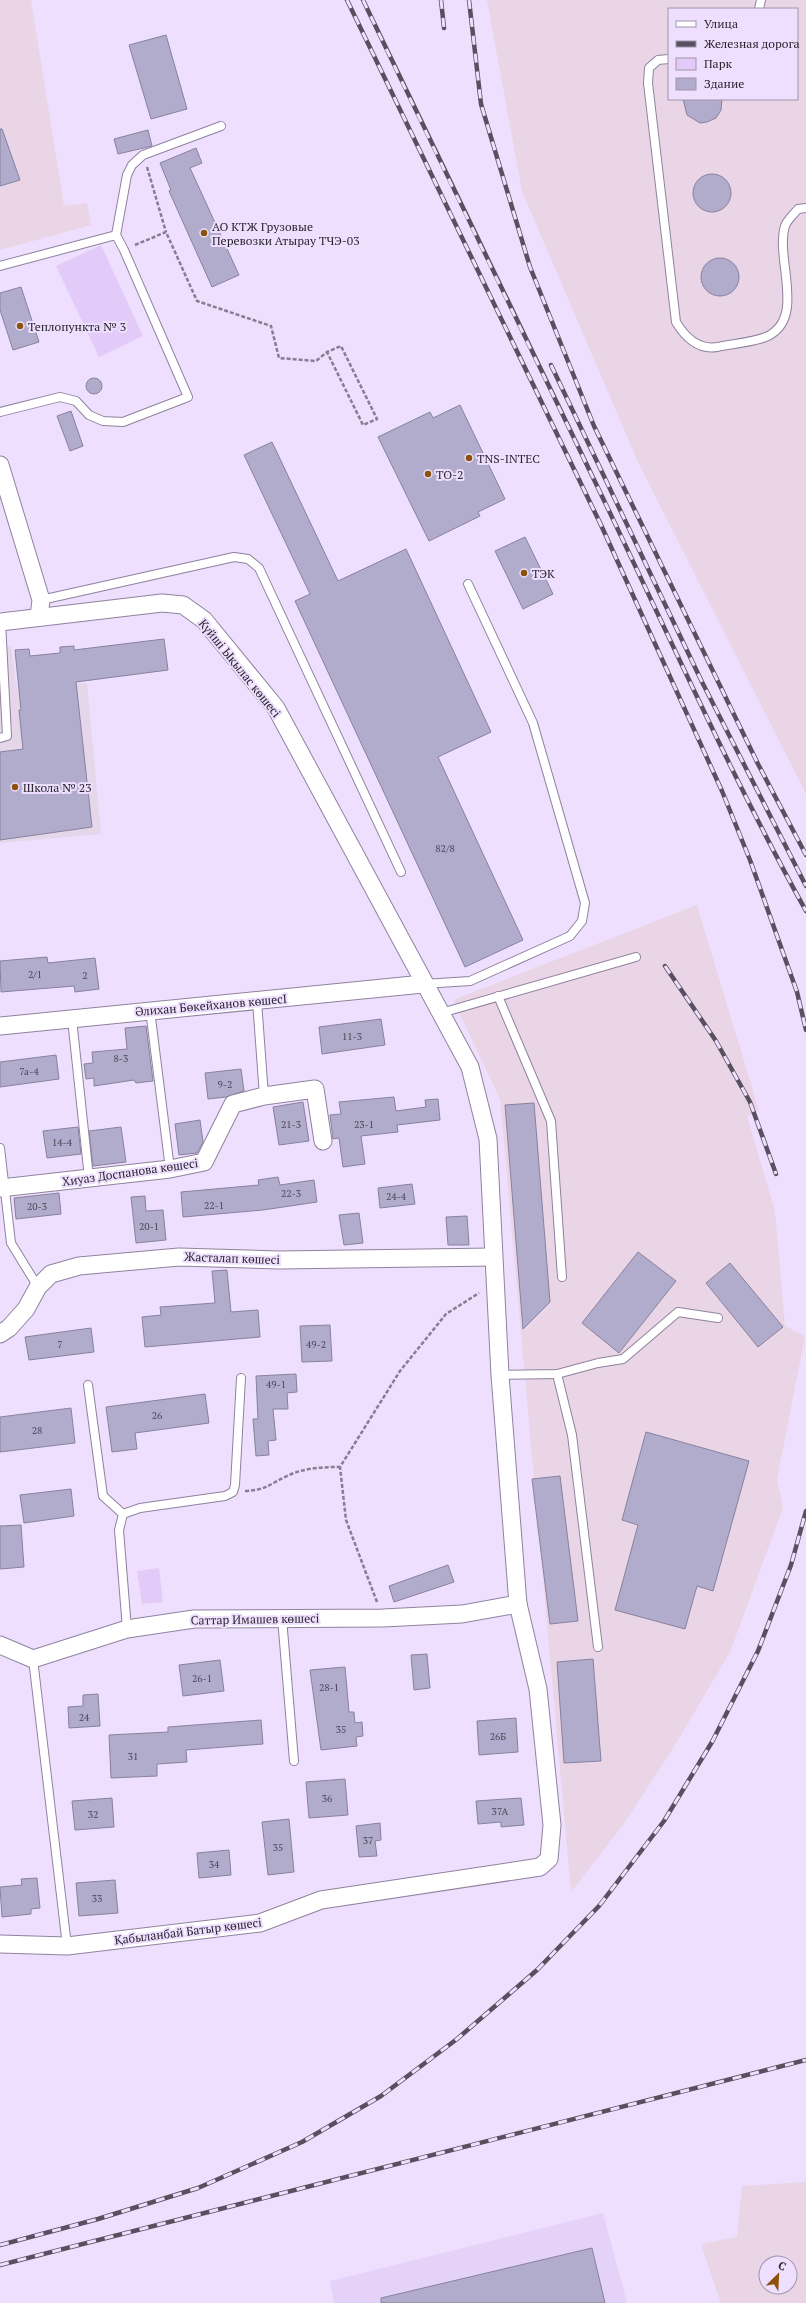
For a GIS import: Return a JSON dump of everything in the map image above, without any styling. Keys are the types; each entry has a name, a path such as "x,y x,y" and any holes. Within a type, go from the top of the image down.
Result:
{"street":[{"path":"0,465 41,600 39,617"},
{"name":"Күйші Ықылас көшесі","path":"1,622 162,603 183,605 204,620 276,708 423,984 441,1013 470,1067 488,1139 500,1375"},
{"name":"Әлихан Бөкейханов көшесI","path":"0,1026 423,984"},
{"name":"Хиуаз Доспанова көшесі","path":"2,1188 170,1169 204,1162 233,1104 264,1096 315,1090 323,1141"},
{"name":"Жасталап көшесі","path":"0,1334 9,1328 26,1309 38,1287 51,1274 79,1266 179,1256 279,1260 493,1256"},
{"name":"Қабыланбай Батыр көшесі","path":"0,1944 67,1946 260,1923 321,1900 540,1867 549,1859 552,1825 538,1689 518,1604 500,1375"},
{"name":"Саттар Имашев көшесі","path":"33,1659 127,1629 194,1619 383,1618 462,1614 518,1604"},
{"path":"0,1645 33,1659"}],"lane":[{"path":"668,58 658,60 649,68 648,84 676,322 685,337 699,345 713,347 768,336 782,324 789,310 782,247 786,225 798,209 806,208"},
{"path":"0,412 60,397 76,401 89,414 103,421 124,422 188,397 124,250 116,235 127,175 132,165 143,155 220,126"},
{"path":"0,266 116,235"},
{"path":"41,600 234,557 248,559 259,568 401,872"},
{"path":"423,984 470,981 570,936 582,921 585,903 533,723 468,584"},
{"path":"0,738 7,736 1,622"},
{"path":"441,1013 636,957"},
{"path":"498,996 551,1121 562,1277"},
{"path":"257,1001 264,1096"},
{"path":"150,1010 170,1169"},
{"path":"72,1019 89,1178"},
{"path":"0,1148 2,1188 11,1243 38,1287"},
{"path":"500,1375 557,1374 598,1363 623,1359 678,1312 718,1318"},
{"path":"557,1374 572,1435 598,1647"},
{"path":"123,1514 140,1508 225,1496 233,1492 235,1485 241,1378"},
{"path":"88,1385 103,1496 123,1514"},
{"path":"123,1514 119,1530 127,1629"},
{"path":"282,1618 294,1761"},
{"path":"33,1659 67,1946"}],"path":[{"path":"143,155 166,232 197,300 271,326 279,358 316,361 327,352 342,346 377,419 363,425 327,352"},
{"path":"124,250 166,232"},
{"path":"383,1618 346,1520 340,1467 400,1371 446,1314 495,1283"},
{"path":"233,1492 262,1490 286,1476 317,1467 340,1467"}],"shaded area":[{"path":"0,0 31,0 64,206 87,203 91,225 0,250"},
{"path":"487,0 806,0 806,794 638,462 522,191"},
{"path":"11,646 17,689 87,683 101,834 0,843 0,647"},
{"path":"697,905 759,1111 747,1116 775,1211 785,1326 805,1336 777,1479 783,1508 730,1652 675,1745 623,1825 571,1892 500,1099 453,1000"},
{"path":"806,2182 806,2303 721,2303 701,2244 737,2237 742,2186"},
{"path":"603,2213 627,2303 334,2303 330,2281"}],"green space":[{"path":"101,245 143,336 99,357 56,266"},
{"path":"159,1568 163,1602 142,1604 137,1571"}],"building":[{"path":"166,35 187,109 151,119 129,45"},
{"path":"683,100 722,100 721,110 716,118 707,122 700,123 687,115"},
{"path":"0,129 2,129 20,180 0,186"},
{"path":"148,130 152,146 118,154 114,139"},
{"name":"АО КТЖ Грузовые Перевозки Атырау ТЧЭ-03","path":"196,148 202,163 190,168 239,275 212,287 169,191 171,190 160,163"},
{"path":"708,174 716,174 726,179 730,186 730,200 726,207 716,212 708,212 698,207 696,204 693,197 693,189 698,179 701,177"},
{"path":"716,258 724,258 734,263 738,270 738,284 734,291 724,296 716,296 706,291 704,288 701,281 701,273 706,263 709,261"},
{"name":"Теплопункта № 3","path":"21,287 39,342 13,350 0,310 0,293"},
{"path":"91,378 97,378 102,383 100,392 97,394 91,394 86,389 86,383"},
{"name":"ТО-2","path":"460,405 505,499 478,512 480,516 429,541 378,437 430,412 433,418"},
{"path":"71,411 83,446 70,451 57,416"},
{"path":"272,442 338,581 406,549 491,732 438,757 523,940 465,967 295,601 310,594 244,455"},
{"name":"ТЭК","path":"525,537 553,594 523,609 495,551"},
{"path":"164,639 168,670 76,682 92,827 0,840 0,752 23,749 15,650 29,649 30,656 60,653 60,647 74,646 74,650"},
{"path":"47,957 48,963 95,958 99,989 75,992 74,986 1,992 0,961"},
{"path":"381,1019 385,1045 322,1054 319,1027"},
{"path":"146,1026 153,1081 136,1083 134,1080 94,1086 94,1078 86,1079 84,1064 93,1063 92,1052 127,1049 125,1028"},
{"path":"56,1055 59,1079 0,1087 0,1062"},
{"path":"241,1069 244,1091 226,1097 208,1099 205,1073"},
{"path":"394,1097 396,1111 426,1107 425,1100 438,1099 440,1120 397,1125 398,1132 361,1136 365,1164 343,1167 339,1138 333,1139 330,1115 341,1114 339,1102"},
{"path":"303,1102 309,1141 279,1145 273,1107"},
{"path":"534,1103 550,1302 523,1329 505,1105"},
{"path":"200,1120 203,1142 197,1153 179,1155 175,1124"},
{"path":"78,1127 81,1154 47,1158 43,1131"},
{"path":"121,1127 126,1162 93,1166 89,1131"},
{"path":"278,1177 280,1185 314,1180 317,1202 263,1210 183,1217 181,1192 259,1185 258,1180"},
{"path":"412,1184 415,1204 380,1208 378,1188"},
{"path":"59,1193 61,1214 16,1219 14,1198"},
{"path":"145,1196 146,1211 163,1210 166,1240 136,1243 131,1197"},
{"path":"359,1213 363,1243 344,1245 339,1215"},
{"path":"467,1216 469,1245 448,1245 446,1217"},
{"path":"638,1252 676,1281 619,1353 582,1323"},
{"path":"730,1263 783,1327 758,1347 706,1283"},
{"path":"227,1270 231,1312 258,1310 260,1337 145,1347 142,1317 161,1315 160,1307 215,1303 212,1271"},
{"path":"330,1325 332,1361 302,1362 300,1326"},
{"path":"91,1328 94,1352 29,1360 25,1337"},
{"path":"296,1374 297,1392 287,1393 288,1409 273,1409 276,1440 268,1441 269,1455 256,1456 253,1419 258,1419 256,1376"},
{"path":"205,1394 209,1423 135,1433 137,1449 112,1452 106,1407"},
{"path":"71,1408 75,1443 0,1452 0,1417"},
{"path":"646,1432 749,1461 713,1591 697,1586 685,1629 615,1610 638,1525 622,1520"},
{"path":"560,1476 578,1621 550,1624 532,1479"},
{"path":"71,1489 74,1516 24,1523 20,1495"},
{"path":"21,1525 24,1567 0,1569 0,1526"},
{"path":"448,1565 454,1582 394,1602 389,1586"},
{"path":"427,1654 430,1688 414,1690 411,1655"},
{"path":"593,1659 601,1761 564,1763 557,1662"},
{"path":"220,1660 224,1691 183,1696 179,1665"},
{"path":"345,1667 349,1712 354,1712 355,1723 362,1722 363,1736 356,1737 357,1746 321,1750 310,1670"},
{"path":"98,1694 100,1726 69,1728 68,1707 83,1706 83,1695"},
{"path":"516,1718 518,1752 479,1755 477,1721"},
{"path":"261,1720 263,1744 186,1750 187,1762 157,1764 157,1776 111,1778 109,1735 168,1732 168,1727"},
{"path":"345,1779 348,1815 309,1818 306,1782"},
{"path":"112,1798 114,1827 75,1830 72,1801"},
{"path":"521,1798 524,1825 501,1827 501,1822 478,1824 476,1801"},
{"path":"289,1819 294,1872 268,1875 262,1822"},
{"path":"380,1823 381,1840 375,1841 377,1856 359,1857 356,1826"},
{"path":"229,1850 231,1875 199,1878 197,1853"},
{"path":"37,1878 40,1908 31,1909 31,1914 2,1917 0,1887 22,1885 21,1879"},
{"path":"115,1880 118,1913 79,1916 76,1883"},
{"path":"592,2248 605,2303 381,2303 381,2298"}],"railway":[{"path":"347,0 601,525 722,791 750,860 797,992 806,1030"},
{"path":"363,0 725,755 806,911"},
{"path":"441,0 444,28"},
{"path":"469,0 481,104 530,267 594,426 758,764 806,855"},
{"path":"551,365 702,682 806,886"},
{"path":"665,966 716,1041 750,1102 776,1174"},
{"path":"0,2245 98,2219 198,2188 302,2142 381,2096 457,2039 537,1970 599,1906 664,1821 712,1742 758,1651 791,1565 806,1511"},
{"path":"0,2265 806,2060"}],"place":[{"name":"АО КТЖ Грузовые Перевозки Атырау ТЧЭ-03","path":"204,233"},
{"name":"Теплопункта № 3","path":"20,326"},
{"name":"TNS-INTEC","path":"469,458"},
{"name":"ТО-2","path":"428,474"},
{"name":"ТЭК","path":"524,573"},
{"name":"Школа № 23","path":"15,787"}]}
